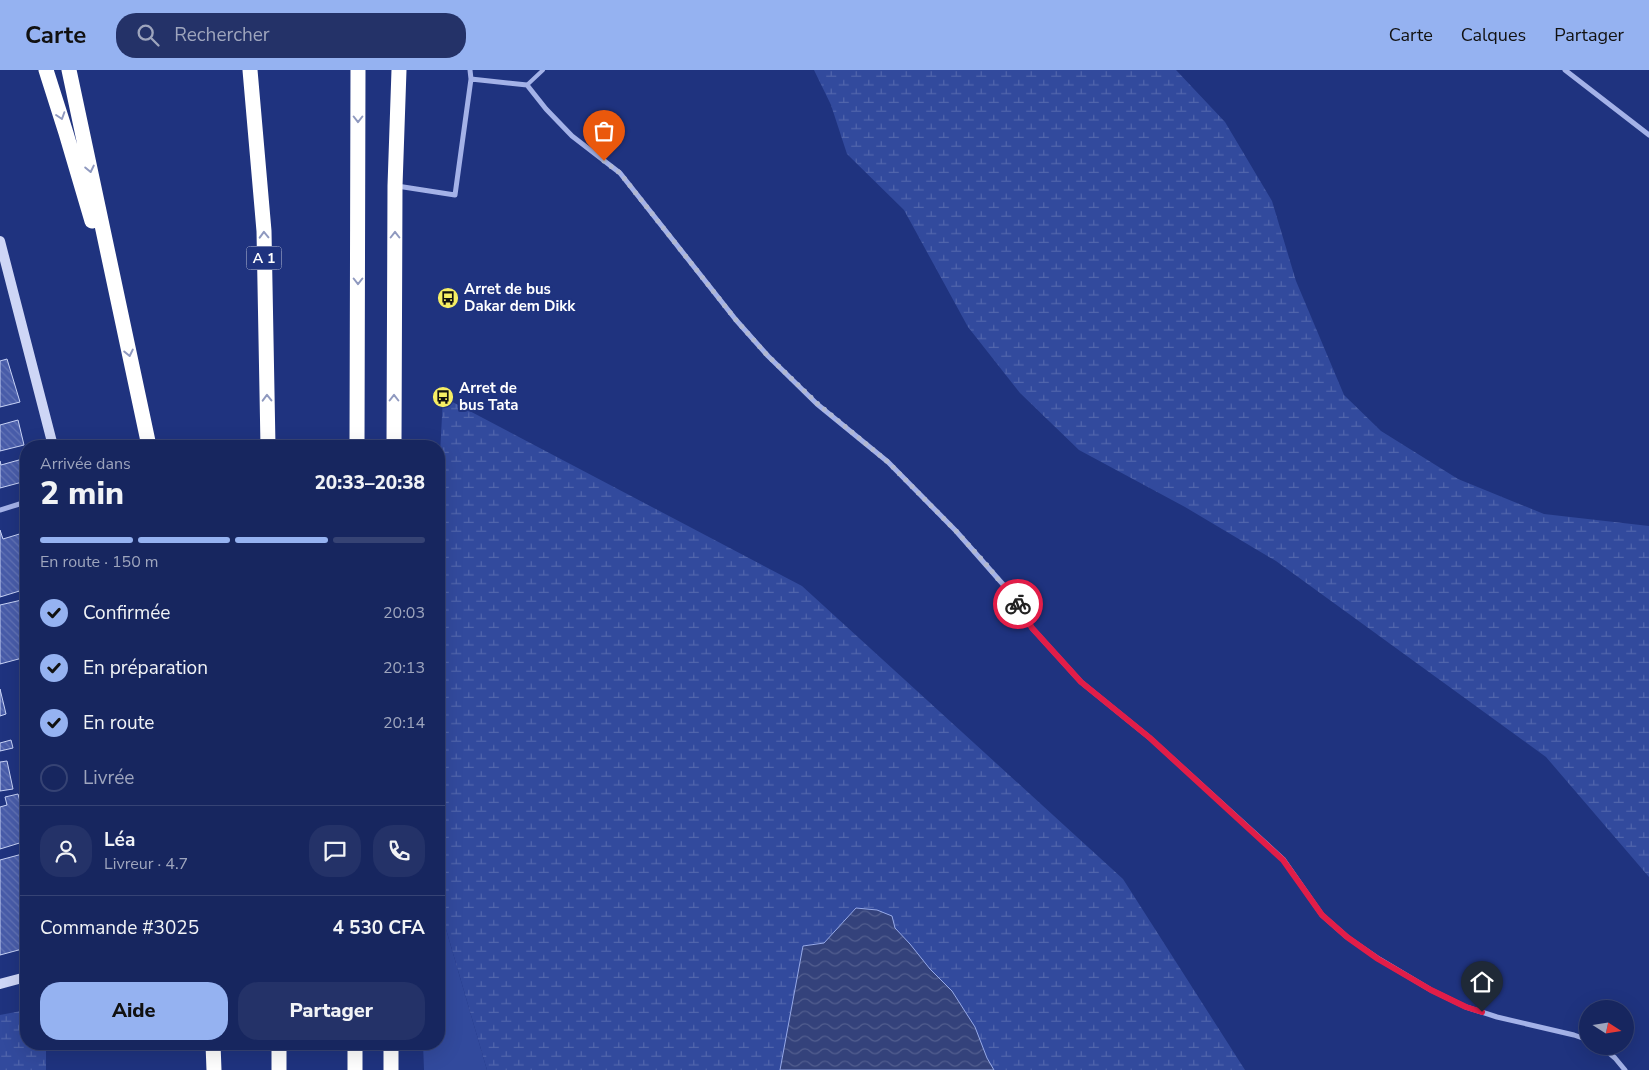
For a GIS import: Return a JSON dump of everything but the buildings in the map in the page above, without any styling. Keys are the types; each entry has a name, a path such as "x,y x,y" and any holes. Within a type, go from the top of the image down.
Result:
{"highway":[{"path":"46,70 119,306"},
{"path":"69,70 148,440"},
{"name":"A 1","path":"250,70 264,231 268,440"},
{"path":"357,440 358,70"},
{"path":"394,440 395,186 399,70"},
{"path":"213,1050 214,1070"},
{"path":"279,1050 279,1070"},
{"path":"354,1070 355,1050"},
{"path":"391,1050 391,1070"}],"street":[{"path":"395,186 455,195 470,70"},
{"path":"1565,70 1649,135"},
{"path":"470,79 526,85 572,136 620,173 736,320 768,356 818,404 888,462 956,531 1015,598 1032,628 1081,682 1150,738 1283,860 1322,915 1347,937 1378,959 1431,990 1466,1007 1497,1017 1579,1037"},
{"path":"0,241 51,440"},
{"path":"0,510 20,504"},
{"path":"0,984 20,978"},
{"path":"1612,1055 1625,1070"}],"lane":[{"path":"526,85 543,70"}],"green space":[{"path":"814,70 1176,70 1225,122 1272,201 1296,281 1344,395 1381,431 1458,479 1544,514 1649,526 1649,877 1546,757 1276,561 1185,507 1079,450 1020,393 968,327 904,210 847,154 831,105"},
{"path":"443,397 802,586 1123,879 1245,1070 994,1070 987,1058 975,1027 952,991 930,969 895,928 892,916 856,908 824,943 803,946 780,1070 487,1070 445,926 445,440 441,440"},
{"path":"445,926 487,1070 424,1070 423,1050 445,1050"},
{"path":"20,1011 20,1050 46,1050 46,1070 0,1070 0,1015"}],"water":[{"path":"856,908 877,910 892,916 895,928 930,969 952,991 975,1027 987,1058 994,1070 780,1070 803,946 824,943"}],"way so far":[{"path":"604,161 620,173 736,320 768,356 818,404 888,462 956,531 1015,598 1018,604"}],"place":[{"name":"Arret de bus Dakar dem Dikk","path":"448,298"},
{"name":"Arret de bus Tata","path":"443,397"}],"route":[{"path":"1018,604 1032,628 1081,682 1150,738 1283,860 1322,915 1347,937 1378,959 1431,990 1466,1007 1482,1012"}]}
